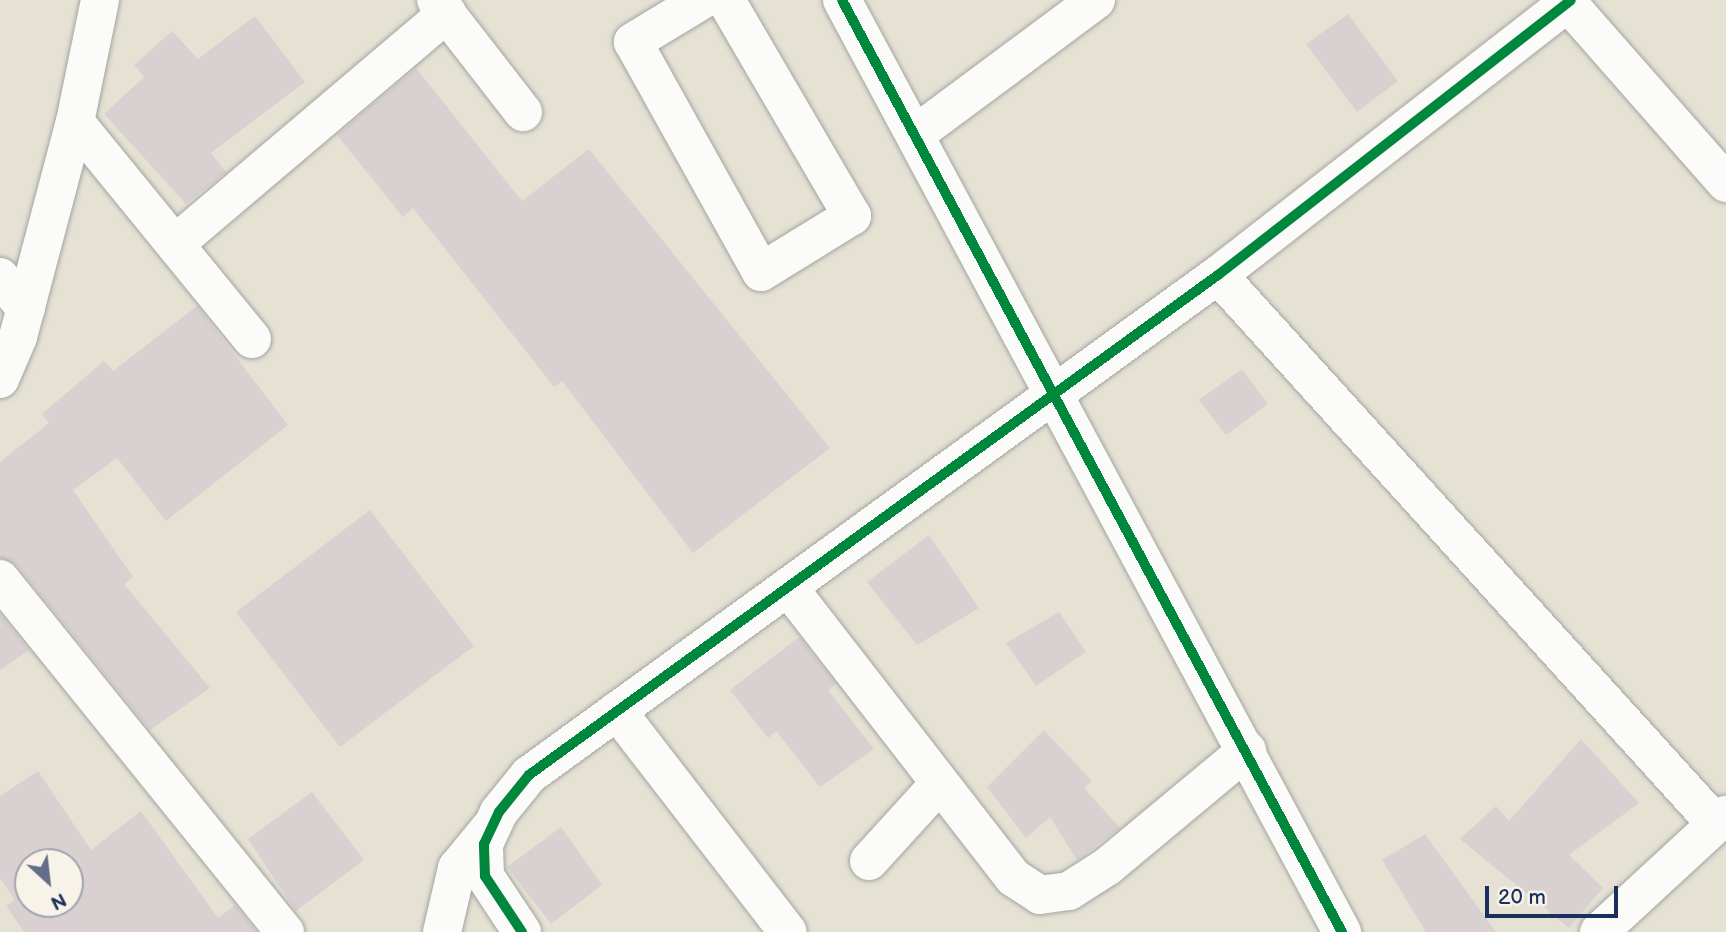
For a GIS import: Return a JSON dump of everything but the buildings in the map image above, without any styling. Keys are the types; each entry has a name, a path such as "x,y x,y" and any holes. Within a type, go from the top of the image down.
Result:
{"street":[{"path":"0,379 26,309 75,122 100,0"},
{"path":"702,0 633,42 761,272 852,216 726,0"},
{"path":"842,0 917,133 1342,932"},
{"path":"917,133 1096,0"},
{"path":"442,932 457,868 529,775 1217,275 1569,1 1726,183"},
{"path":"175,244 441,7 523,112"},
{"path":"75,122 252,339"},
{"path":"1217,275 1721,819 1599,932"},
{"path":"0,277 26,309"},
{"path":"0,579 285,932"},
{"path":"788,587 1014,878 1040,895 1069,891 1108,866 1247,750"},
{"path":"617,711 789,932"},
{"path":"869,861 940,783"},
{"path":"495,821 484,845 485,876 522,932"}],"cycle path":[{"path":"842,0 1342,932"},
{"path":"522,932 485,876 484,844 499,812 529,775 1218,275 1571,0"}]}
